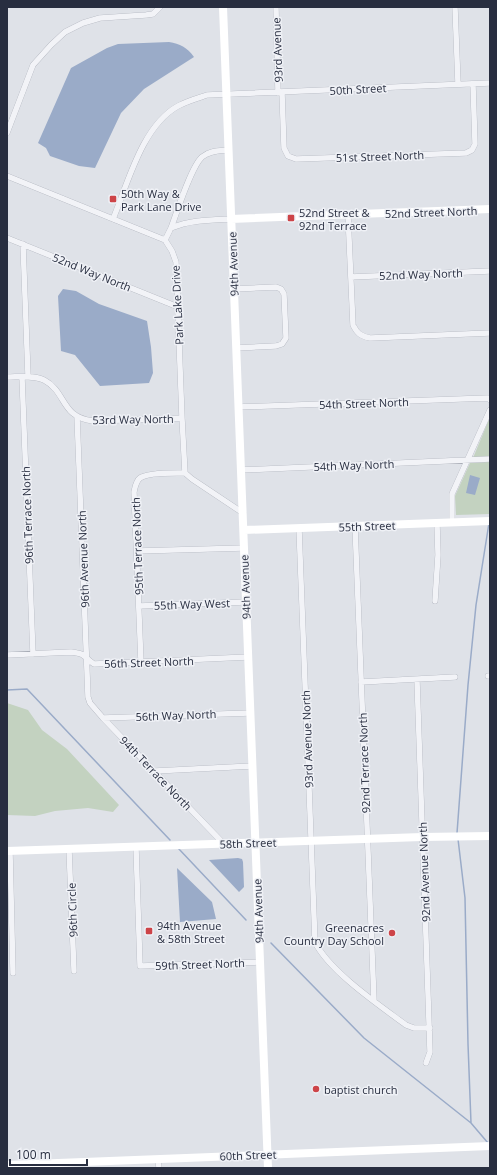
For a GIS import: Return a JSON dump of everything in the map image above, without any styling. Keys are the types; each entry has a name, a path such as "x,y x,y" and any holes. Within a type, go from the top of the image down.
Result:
{"street":[{"path":"7,133 33,65 51,45 66,32 84,23 100,18 153,14 160,7"},
{"name":"94th Avenue","path":"223,7 225,94 244,530 268,1168"},
{"name":"93rd Avenue","path":"276,7 284,148 288,156"},
{"path":"455,7 458,84"},
{"name":"50th Street","path":"113,219 141,149 152,130 163,118 178,106 207,95 490,83"},
{"name":"51st Street North","path":"288,156 296,159 466,153 472,150 476,144 474,84"},
{"path":"7,176 165,240 193,170 201,158 211,152 228,150"},
{"name":"52nd Street North","path":"171,228 183,223 201,220 490,209"},
{"path":"348,215 353,325 357,333 363,337 370,338 490,333"},
{"name":"52nd Way North","path":"7,238 178,307"},
{"name":"Park Lake Drive","path":"165,240 172,251 176,262 185,473"},
{"path":"23,244 28,376"},
{"name":"52nd Way North","path":"351,277 490,271"},
{"path":"234,289 276,287 281,289 284,294 286,338 282,344 276,346 236,348"},
{"name":"53rd Way North","path":"7,377 28,376 44,380 59,393 63,403 69,411 85,420 182,418"},
{"name":"96th Terrace North","path":"22,377 33,654"},
{"name":"54th Street North","path":"238,407 488,398 490,400"},
{"path":"452,522 452,494 490,410"},
{"name":"96th Avenue North","path":"77,416 88,697 90,703"},
{"name":"54th Way North","path":"241,470 490,459"},
{"path":"185,473 243,513"},
{"name":"95th Terrace North","path":"141,662 134,492 136,483 141,477 148,475 185,473"},
{"name":"55th Street","path":"244,530 487,521"},
{"path":"435,601 438,556 437,523"},
{"name":"92nd Terrace North","path":"355,526 374,1000"},
{"name":"93rd Avenue North","path":"299,528 315,942 318,949 341,974 374,1000"},
{"path":"137,551 244,548"},
{"name":"55th Way West","path":"139,606 246,602"},
{"name":"56th Street North","path":"7,655 71,652 80,653 87,656 90,662 94,664 248,657"},
{"path":"361,682 455,677"},
{"name":"92nd Avenue North","path":"417,680 430,1028 430,1052 426,1063"},
{"name":"94th Terrace North","path":"90,703 102,718 155,771 223,844"},
{"name":"56th Way North","path":"102,718 250,713"},
{"path":"155,771 252,766"},
{"name":"58th Street","path":"9,851 255,842 490,836"},
{"name":"59th Street North","path":"136,847 140,966 260,962"},
{"name":"96th Circle","path":"69,849 74,971"},
{"path":"9,851 13,974"},
{"path":"374,1000 406,1025 414,1028 430,1028"},
{"name":"60th Street","path":"7,1165 72,1165 158,1159 490,1146"},
{"path":"158,1159 159,1168"}],"green space":[{"path":"490,417 490,457 473,458"},
{"path":"490,462 490,514 456,515 455,496 470,463"},
{"path":"7,703 28,710 42,730 67,749 119,805 113,812 88,808 55,811 35,816 7,815"}],"water":[{"path":"169,42 183,46 194,57 144,89 121,113 95,168 79,166 50,156 46,148 38,143 71,68 107,48 118,44"},
{"path":"63,289 76,291 99,304 147,321 153,373 149,383 100,386 75,355 61,351 58,296"},
{"path":"470,475 480,478 475,495 466,493"},
{"path":"242,859 243,862 244,887 239,892 209,860"},
{"path":"177,868 212,902 216,919 180,922"}],"waterway":[{"path":"457,833 468,685 476,605 489,523"},
{"path":"7,690 27,689 170,840"},
{"path":"458,839 465,898 471,1123"},
{"path":"178,848 246,920"},
{"path":"271,943 364,1038 471,1123 488,1143"}],"place":[{"name":"50th Way & Park Lane Drive","path":"113,199"},
{"name":"52nd Street & 92nd Terrace","path":"291,218"},
{"name":"94th Avenue & 58th Street","path":"149,931"},
{"name":"Greenacres Country Day School","path":"392,933"},
{"name":"baptist church","path":"316,1089"}]}
